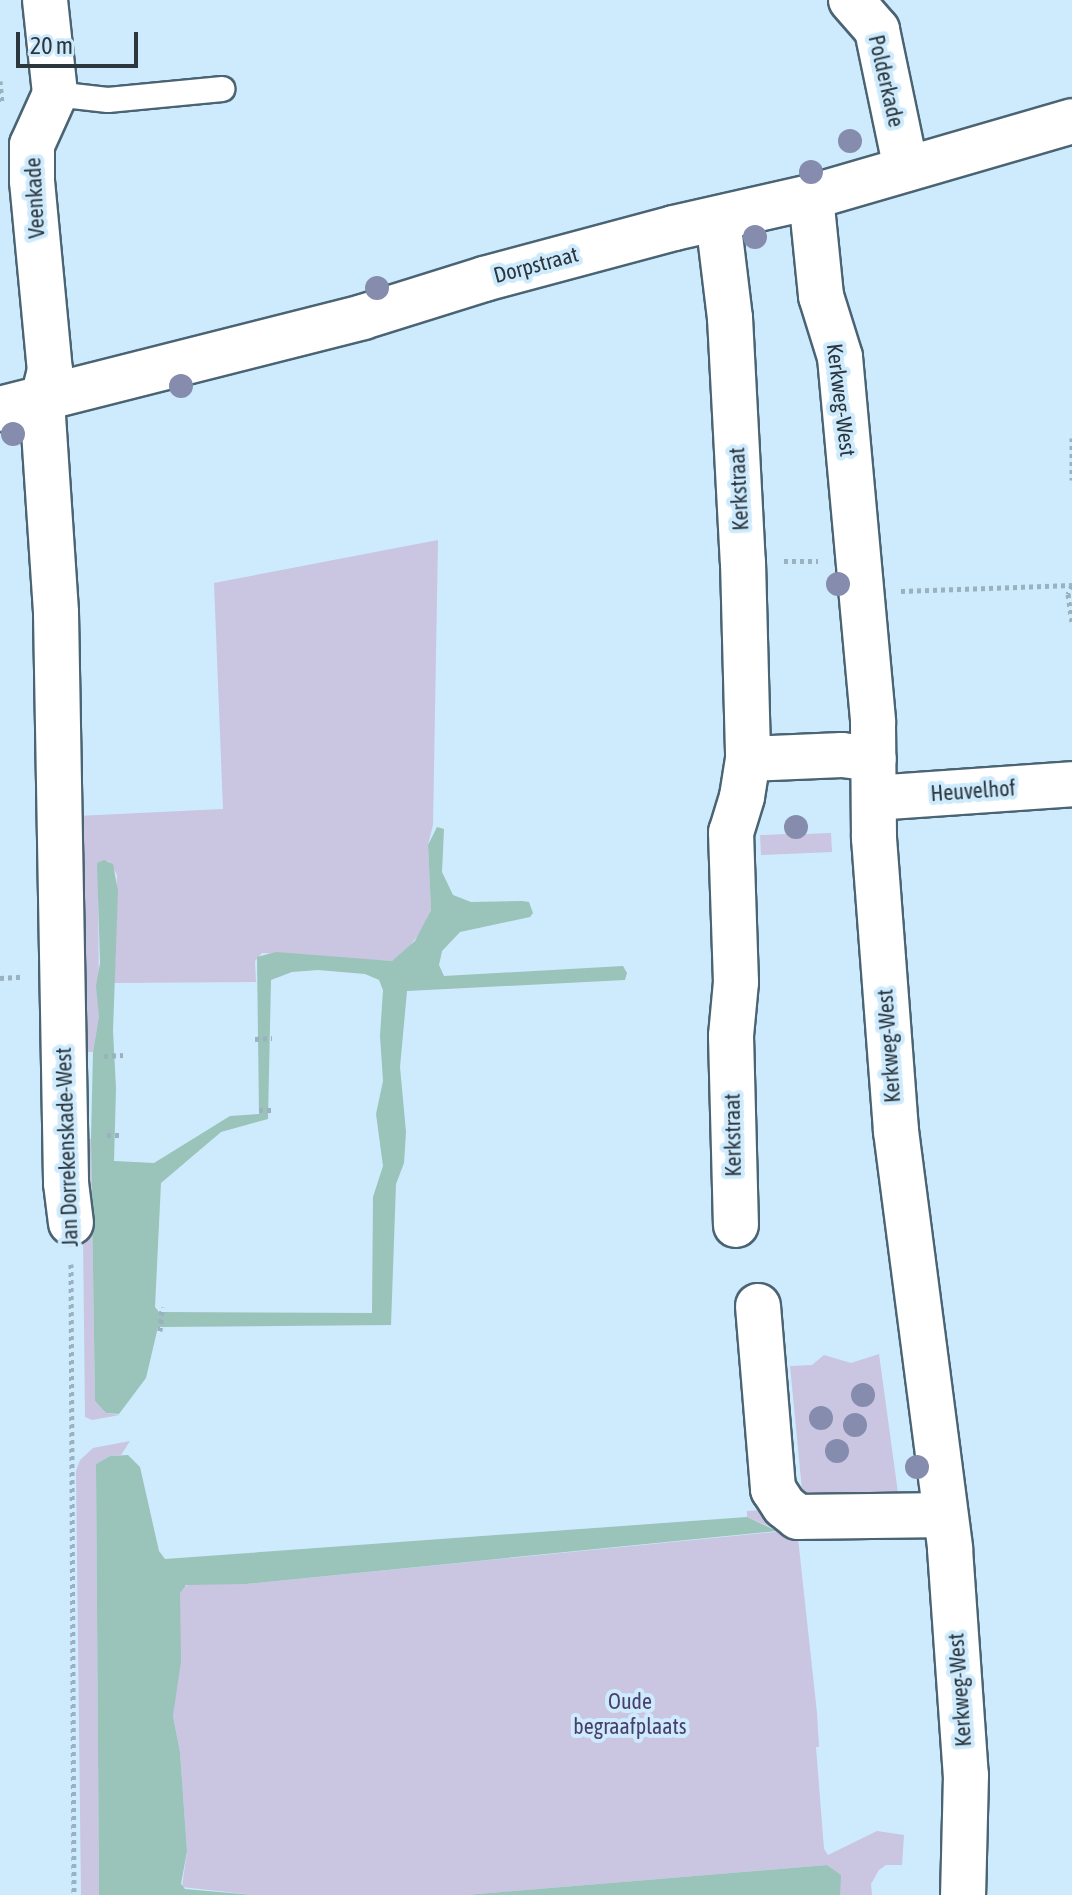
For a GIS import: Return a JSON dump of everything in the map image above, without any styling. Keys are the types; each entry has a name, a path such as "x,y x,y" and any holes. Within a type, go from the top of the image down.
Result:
{"street":[{"path":"45,0 55,94"},
{"name":"Polderkade","path":"851,0 877,30 906,169"},
{"name":"Veenkade","path":"21,405 50,370 32,181 32,145 55,94"},
{"name":"Dorpstraat","path":"21,405 363,317 484,279 674,228 811,197 1072,121"},
{"name":"Kerkweg-West","path":"811,197 821,296 840,357 874,778 896,1131 945,1515 966,1775 963,1895"},
{"name":"Kerkstraat","path":"718,219 730,318 743,562 748,759 742,797 731,832 736,982 731,1036 736,1225"},
{"name":"Jan Dorrekenskade-West","path":"21,405 56,613 66,1183 71,1223"},
{"path":"748,759 842,755 874,778"},
{"name":"Heuvelhof","path":"874,778 1072,784"},
{"path":"758,1306 773,1489 784,1506 798,1517 945,1515"}],"lane":[{"path":"55,94 108,100 222,89"}],"path":[{"path":"1072,438 1072,480"},
{"path":"743,562 859,578 1072,585 1068,594 1072,622"},
{"path":"255,1039 272,1038"},
{"path":"114,1056 123,1055"},
{"path":"259,1110 274,1110"},
{"path":"114,1135 122,1135"},
{"name":"Jan Dorrekenskade-West","path":"71,1223 74,1895"},
{"path":"160,1331 162,1307"}],"green space":[{"path":"438,540 433,825 428,845 431,909 421,932 406,951 392,961 262,953 255,961 256,982 114,983 117,875 109,861 98,863 99,1016 93,1052 82,1052 77,816 223,809 214,583"},
{"path":"831,833 832,852 761,855 760,835 787,834 796,838 806,834"},
{"path":"82,1139 91,1139 95,1401 106,1413 120,1415 92,1420 85,1417"},
{"path":"879,1354 898,1493 810,1495 802,1490 790,1366 812,1365 824,1355 851,1363"},
{"path":"130,1441 121,1455 110,1456 96,1464 99,1895 81,1895 76,1471 80,1460 93,1448"},
{"name":"Oude begraafplaats","path":"762,1510 797,1529 817,1713 819,1747 816,1747 824,1849 828,1855 877,1831 904,1835 902,1865 886,1865 879,1870 871,1884 872,1895 840,1895 839,1874 827,1865 466,1895 254,1895 182,1887 187,1851 180,1752 173,1716 180,1593 183,1587 191,1584 246,1584 775,1532 777,1530 747,1517 747,1511"}],"shaded area":[{"path":"437,827 444,829 442,872 453,895 471,902 529,902 533,913 530,917 460,932 442,951 439,965 444,976 623,966 627,973 625,980 407,991 400,1067 406,1132 404,1163 396,1184 391,1325 158,1327 146,1378 119,1414 106,1413 95,1401 91,1139 93,1052 99,1016 96,986 100,963 97,863 104,860 113,864 118,891 113,1031 116,1088 114,1161 154,1163 230,1116 259,1114 257,957 276,952 392,961 415,941 431,910 428,845","holes":["318,970 365,974 379,980 383,990 380,1036 383,1081 376,1114 383,1166 373,1197 372,1313 159,1312 155,1307 161,1183 221,1132 268,1119 271,980 292,972"]},
{"path":"128,1455 140,1467 159,1551 165,1559 747,1517 777,1531 246,1584 186,1585 180,1593 181,1661 173,1716 180,1752 187,1851 181,1884 185,1889 254,1895 99,1895 96,1464 110,1456"},
{"path":"827,1865 841,1875 840,1895 466,1895"}]}
